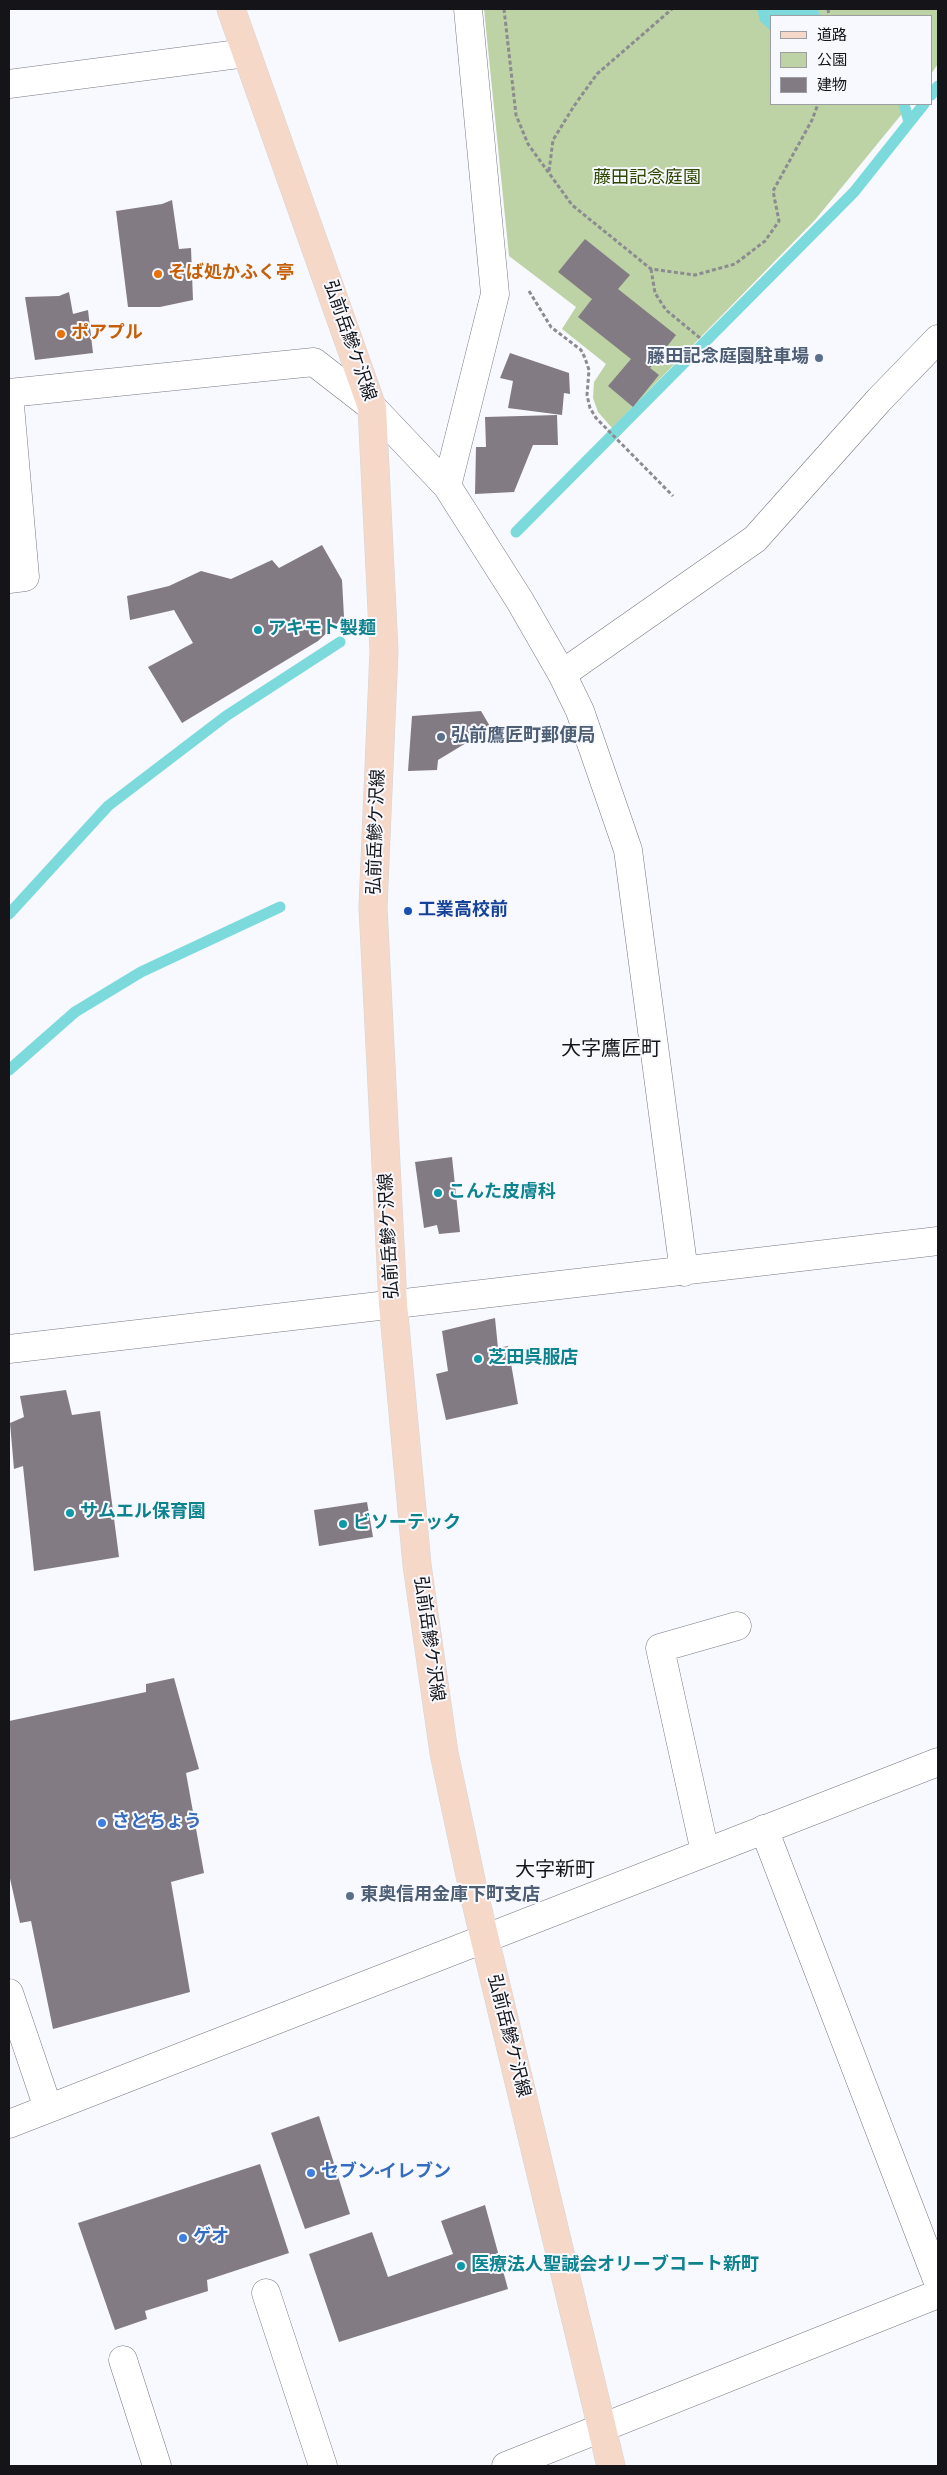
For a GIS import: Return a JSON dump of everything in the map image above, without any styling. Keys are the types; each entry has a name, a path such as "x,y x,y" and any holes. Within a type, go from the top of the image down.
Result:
{"main road":[{"name":"弘前岳鰺ケ沢線","path":"231,9 372,407 384,651 373,908 393,1304 418,1565 444,1753 484,1938 611,2466"}],"street":[{"path":"447,486 494,294 468,9"},
{"path":"9,84 246,53"},
{"path":"562,674 755,539 879,400 938,339"},
{"path":"9,578 25,577 9,394 314,362 372,407 447,486 520,601 562,674 580,711 628,850 684,1272"},
{"path":"9,1349 938,1241"},
{"path":"704,1852 660,1648 737,1626"},
{"path":"9,2124 938,1762"},
{"path":"764,1829 938,2282"},
{"path":"9,1993 48,2108"},
{"path":"266,2293 323,2466"},
{"path":"506,2466 938,2294"},
{"path":"123,2360 157,2466"}],"path":[{"path":"504,9 516,116 528,144 572,205 652,270 695,275 736,264 765,241 779,221 773,191 812,120 818,105"},
{"path":"549,171 553,140 597,74 672,9"},
{"path":"652,270 655,293 666,310 700,338"},
{"path":"529,290 551,327 581,350 589,370 587,395 590,408 608,431 673,496"}],"green space":[{"name":"藤田記念庭園","path":"484,9 938,9 938,64 932,73 932,15 770,15 770,105 909,105 815,220 612,428 598,412 593,398 594,382 606,364 562,329 576,307 509,256"}],"water":[{"path":"757,9 818,9 820,15 770,15 770,30 760,21"}],"building":[{"name":"そば処かふく亭","path":"172,200 179,249 191,248 193,300 160,307 128,307 116,211 162,204"},
{"path":"585,239 630,275 618,289 676,335 650,368 659,375 633,407 608,386 631,359 578,317 592,299 558,272"},
{"name":"ポアプル","path":"69,292 73,314 88,310 93,353 35,360 25,297 59,296"},
{"path":"510,353 569,373 570,394 564,393 562,415 508,408 513,381 500,378"},
{"path":"557,415 558,445 533,445 514,492 475,494 476,447 486,447 485,417"},
{"name":"アキモト製麺","path":"322,545 342,580 344,617 318,641 182,723 148,667 193,643 174,610 130,620 127,596 169,586 201,571 231,579 272,560 279,568"},
{"path":"481,711 491,728 438,760 437,770 408,771 412,716"},
{"name":"こんた皮膚科","path":"452,1157 460,1232 439,1234 437,1225 424,1228 415,1162"},
{"name":"芝田呉服店","path":"495,1318 498,1348 508,1346 518,1404 446,1420 436,1374 448,1371 442,1331"},
{"name":"サムエル保育園","path":"66,1390 72,1415 100,1411 119,1557 34,1571 23,1466 14,1469 10,1423 24,1417 20,1396"},
{"name":"ビソーテック","path":"367,1502 373,1537 319,1546 314,1510"},
{"name":"さとちょう","path":"174,1678 199,1769 186,1773 204,1873 171,1882 190,1992 53,2029 31,1921 20,1923 9,1874 9,1721 146,1692 146,1684"},
{"name":"セブン-イレブン","path":"319,2116 350,2214 305,2229 271,2133"},
{"name":"ゲオ","path":"260,2164 289,2253 207,2280 208,2291 145,2311 147,2319 115,2330 78,2223"},
{"name":"医療法人聖誠会オリーブコート新町","path":"485,2205 508,2289 339,2342 309,2254 372,2232 388,2277 453,2254 441,2221"}],"waterway":[{"path":"932,94 938,86"},
{"path":"904,105 909,122"},
{"path":"516,532 854,192 923,105"},
{"path":"9,914 108,806 226,716 340,642"},
{"path":"9,1070 75,1012 141,972 280,907"}],"place":[{"name":"そば処かふく亭","path":"158,274"},
{"name":"ポアプル","path":"61,334"},
{"name":"藤田記念庭園駐車場","path":"819,358"},
{"name":"アキモト製麺","path":"258,630"},
{"name":"弘前鷹匠町郵便局","path":"441,737"},
{"name":"工業高校前","path":"408,911"},
{"name":"こんた皮膚科","path":"438,1193"},
{"name":"芝田呉服店","path":"478,1359"},
{"name":"サムエル保育園","path":"70,1513"},
{"name":"ビソーテック","path":"343,1524"},
{"name":"さとちょう","path":"102,1823"},
{"name":"東奥信用金庫下町支店","path":"350,1896"},
{"name":"セブン-イレブン","path":"311,2173"},
{"name":"ゲオ","path":"183,2238"},
{"name":"医療法人聖誠会オリーブコート新町","path":"461,2266"}],"district":[{"name":"大字鷹匠町","path":"611,1050"},
{"name":"大字新町","path":"555,1871"}]}
